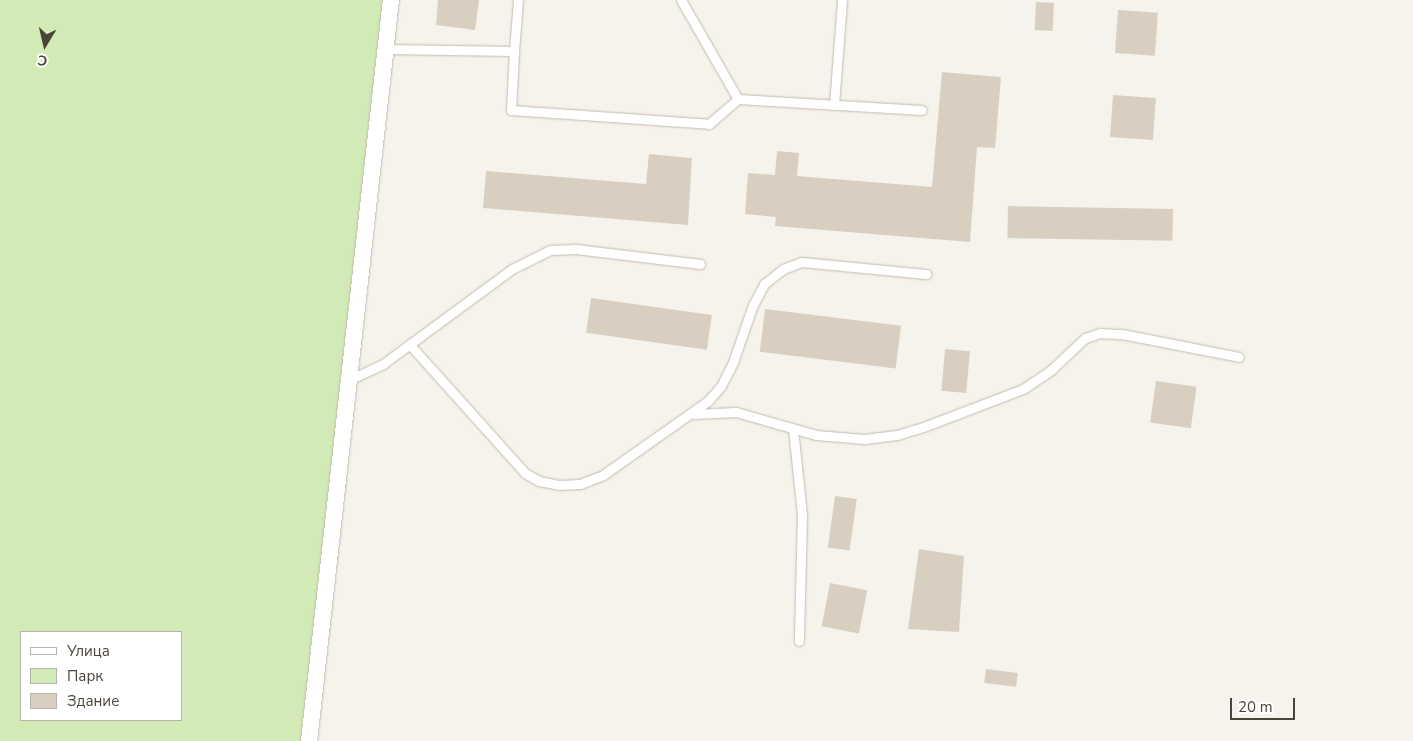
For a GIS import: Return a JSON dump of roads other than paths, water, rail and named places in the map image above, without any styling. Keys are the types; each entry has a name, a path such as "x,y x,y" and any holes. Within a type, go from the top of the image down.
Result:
{"street":[{"path":"308,741 391,0"}],"lane":[{"path":"518,0 510,110 710,124 738,99 922,110"},
{"path":"681,0 738,99"},
{"path":"834,105 842,0"},
{"path":"385,49 514,51"},
{"path":"349,380 383,364 411,346 512,269 550,250 576,249 700,264"},
{"path":"411,346 516,464 539,481 580,484 603,475 694,414 721,386 753,305 764,284 783,269 800,262 926,274"},
{"path":"694,414 736,412 793,429 864,439 897,435 926,426 1023,389 1051,370 1085,338 1100,333 1122,334 1239,357"},
{"path":"793,429 802,514 799,641"}]}
